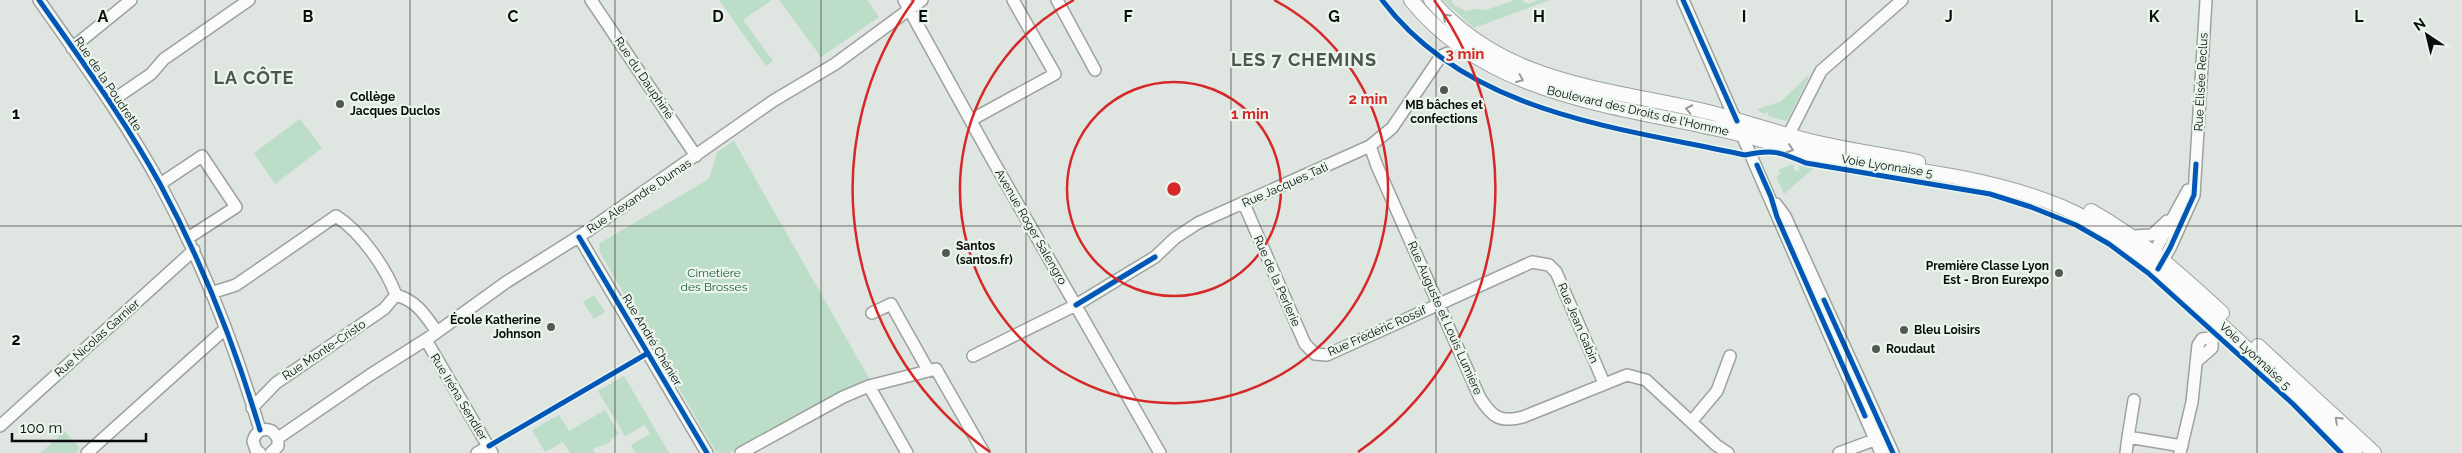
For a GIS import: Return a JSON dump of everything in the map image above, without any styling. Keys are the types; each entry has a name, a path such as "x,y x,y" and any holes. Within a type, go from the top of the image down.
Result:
{"main road":[{"name":"Boulevard des Droits de l'Homme","path":"1411,0 1435,26 1456,43 1496,68 1543,89 1743,135 1809,155 1978,182 2021,192 2060,206 2089,220 2157,260"},
{"name":"Boulevard des Droits de l'Homme","path":"1431,0 1456,43 1507,59 1554,79 1737,120 1812,142 2008,180 2037,188 2086,209 2132,236 2157,260"},
{"path":"2157,260 2355,453"},
{"path":"2157,260 2374,453"}],"street":[{"name":"Rue de la Poudrette","path":"39,0 110,102 160,184 188,238 211,293 260,430"},
{"path":"72,48 131,0"},
{"path":"110,102 151,74 164,59 249,0"},
{"name":"Rue du Dauphiné","path":"591,0 696,156"},
{"name":"Rue Alexandre Dumas","path":"278,438 370,375 426,340 491,292 579,236 773,101 835,64 907,5 922,0"},
{"path":"970,120 1055,74 1013,0"},
{"path":"1057,0 1095,70"},
{"path":"1683,0 1771,197 1777,217 1882,447 1840,453"},
{"path":"1789,134 1822,71 1902,0"},
{"name":"Rue Élisée Reclus","path":"2157,260 2194,195 2206,0"},
{"name":"Avenue Roger Salengro","path":"907,5 970,120 1160,453"},
{"name":"Rue Jacques Tati","path":"973,356 1076,305 1155,257 1198,222 1244,204 1370,146 1392,128 1408,106 1413,106 1446,61 1456,43"},
{"name":"Rue Auguste et Louis Lumière","path":"1370,146 1376,166 1480,398 1490,413 1508,421 1523,417 1627,375 1646,380 1691,422 1715,449 1728,453"},
{"path":"160,184 202,156 236,207 188,238"},
{"name":"Rue Élisée Reclus","path":"2157,260 2188,190 2196,164"},
{"name":"Rue Élisée Reclus","path":"2132,236 2152,235 2158,231 2164,226 2188,190"},
{"name":"Rue de la Perlerie","path":"1244,204 1305,344 1315,354"},
{"path":"211,293 236,285 336,216 349,224 389,276 396,295 410,299 417,305 437,332"},
{"name":"Rue André Chénier","path":"579,236 707,453"},
{"name":"Rue Nicolas Garnier","path":"0,426 194,250"},
{"name":"Rue Frédéric Rossif","path":"1315,354 1327,355 1532,262 1549,265"},
{"name":"Rue Jean Gabin","path":"1549,265 1556,272 1604,383"},
{"name":"Rue Monte-Cristo","path":"252,408 276,383 384,309 396,295"},
{"path":"872,313 890,304 984,453"},
{"path":"87,453 224,329"},
{"name":"Rue Iréna Sendler","path":"426,340 490,450"},
{"path":"1691,422 1717,391 1730,356"},
{"path":"2128,437 2181,449 2192,402 2197,361"},
{"path":"741,453 843,397 869,386 932,369"},
{"path":"869,386 907,453"},
{"path":"2126,453 2134,400"},
{"path":"260,453 256,450 253,441 260,430 272,431 278,438 278,446 272,453"},
{"path":"477,453 490,450"}],"green space":[{"path":"719,0 772,0 743,20 773,61 766,66"},
{"path":"779,0 867,0 879,17 821,57"},
{"path":"1443,0 1451,0 1455,6 1466,11 1474,9 1486,10 1515,0 1521,0 1529,4 1538,0 1550,0 1474,28"},
{"path":"1810,74 1787,121 1768,116 1768,112 1763,114 1757,109 1780,102"},
{"path":"300,119 322,148 275,184 254,153"},
{"name":"Cimetière des Brosses","path":"734,141 870,380 832,395 729,453 716,452 599,251 600,243 709,179 717,152"},
{"path":"1794,165 1793,168 1796,171 1799,170 1799,166 1815,167 1784,194 1776,177 1780,174 1778,170"},
{"path":"594,295 605,312 594,319 583,302"},
{"path":"624,376 669,453 635,453 631,445 650,434 645,425 625,436 598,391"},
{"path":"605,410 619,434 610,440 611,442 593,449 595,453 570,453 563,442 545,452 532,430 559,415 569,431"},
{"path":"58,424 80,448 75,453 40,453 59,437 52,429"}],"cycle path":[{"path":"39,0 102,90 160,184 204,274 240,367 260,430"},
{"name":"Voie Lyonnaise 5","path":"1382,0 1417,38 1457,68 1501,92 1548,110 1597,124 1745,155 1770,152 1789,156 1806,163 1990,194 2031,207 2076,225 2109,244 2148,273 2293,404 2341,453"},
{"path":"1683,0 1737,121"},
{"path":"2158,269 2170,248 2194,195 2196,164"},
{"path":"1757,165 1771,197 1777,217 1865,416"},
{"path":"579,237 707,453"},
{"path":"1076,305 1155,257"},
{"path":"1824,300 1893,453"},
{"path":"489,446 648,353"}],"place":[{"name":"MB bâches et confections","path":"1444,90"},
{"name":"Collège Jacques Duclos","path":"340,104"},
{"name":"Santos (santos.fr)","path":"946,253"},
{"name":"Première Classe Lyon Est - Bron Eurexpo","path":"2059,273"},
{"name":"École Katherine Johnson","path":"551,327"},
{"name":"Bleu Loisirs","path":"1904,330"},
{"name":"Roudaut","path":"1876,349"}],"district":[{"name":"LES 7 CHEMINS","path":"1304,59"},
{"name":"LA CÔTE","path":"254,77"}]}
